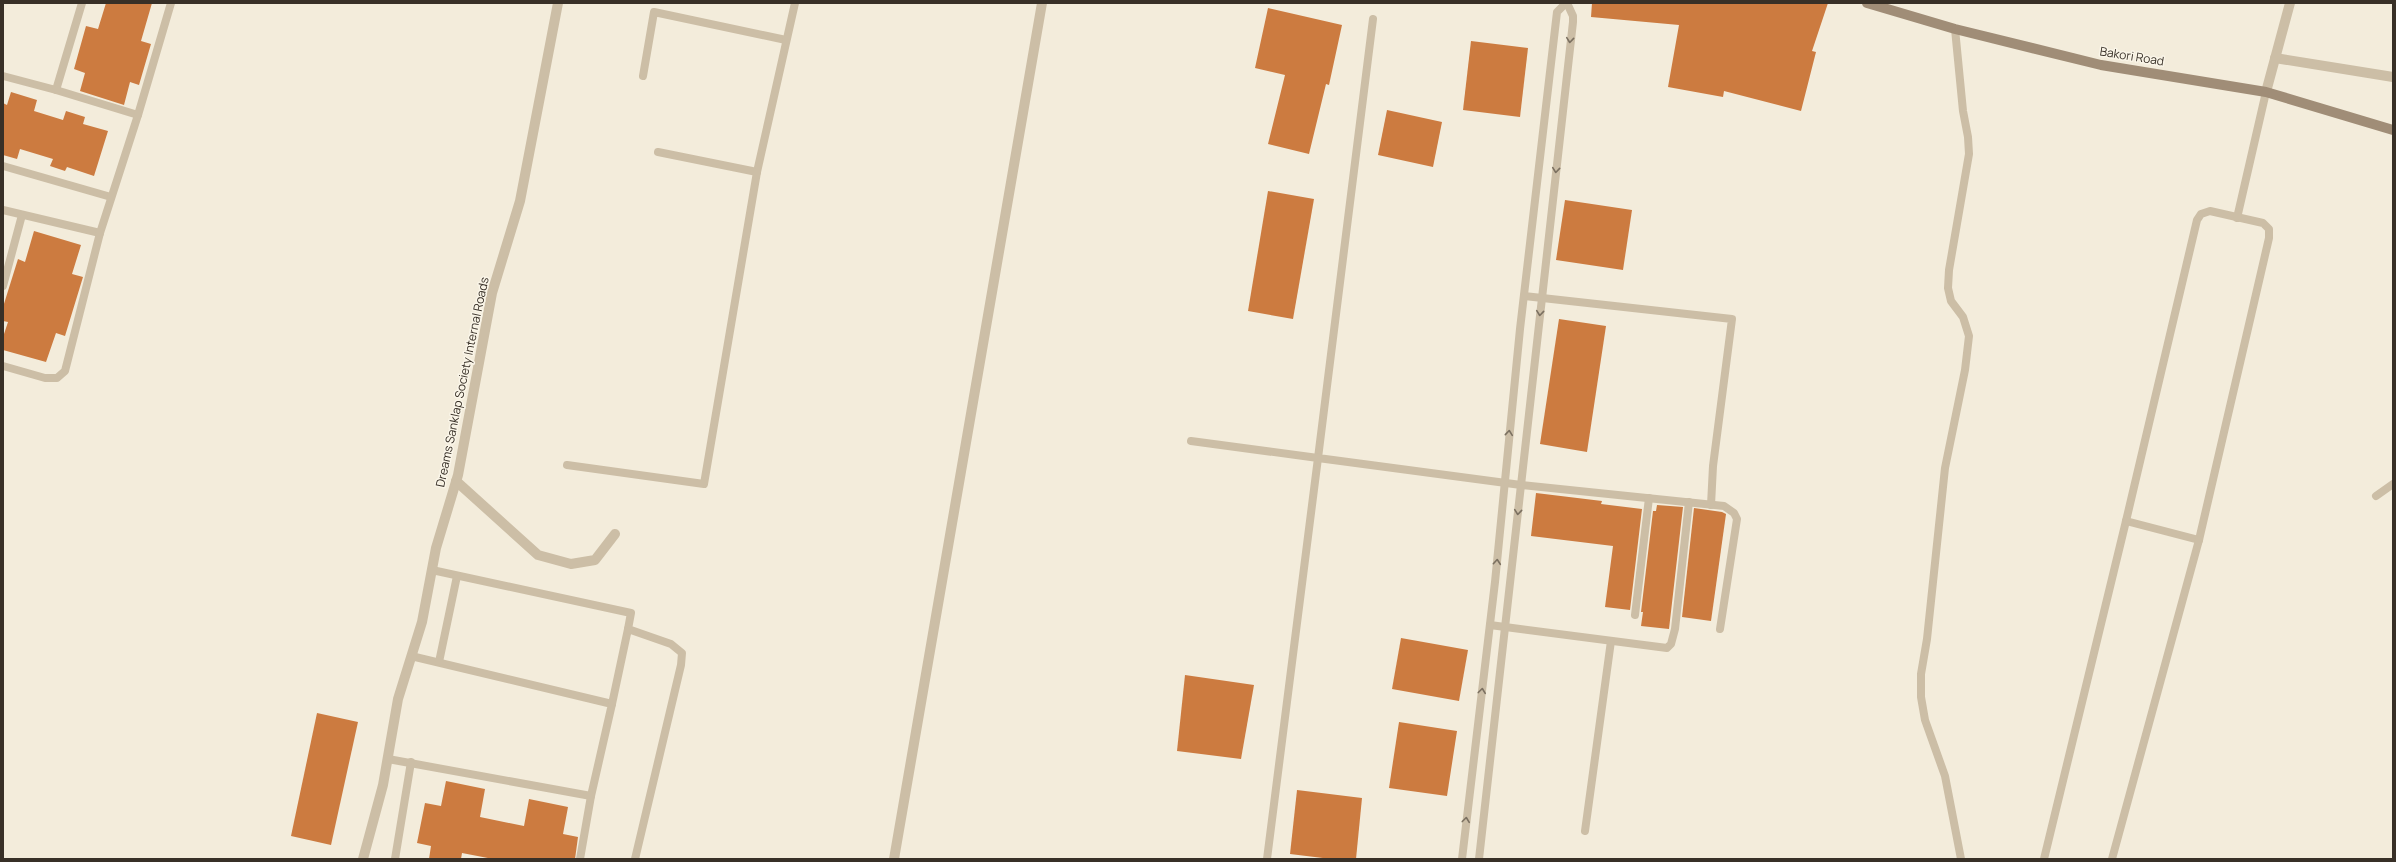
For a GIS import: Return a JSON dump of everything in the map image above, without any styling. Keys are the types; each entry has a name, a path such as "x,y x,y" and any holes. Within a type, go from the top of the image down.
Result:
{"street":[{"name":"Dreams Sanklap Society Internal Roads","path":"364,859 383,786 398,699 422,622 436,548 456,481 492,293 520,201 558,3"},
{"path":"894,859 1042,3"},
{"name":"Bakori Road","path":"1867,3 1955,29 2101,65 2266,92 2393,130"},
{"path":"2266,92 2290,3"},
{"path":"2275,58 2393,77"},
{"path":"456,481 538,555 571,564 595,560 615,534"}],"lane":[{"path":"56,90 82,3"},
{"path":"3,366 45,378 57,378 65,371 100,233 138,115 171,3"},
{"path":"567,465 704,484 756,172 795,3"},
{"path":"1462,859 1490,625 1524,296 1556,19 1557,12 1566,3 1573,16 1479,859"},
{"path":"643,76 654,12 786,40"},
{"path":"1266,859 1318,458 1372,19"},
{"path":"1955,29 1969,154 1948,270 1948,288 1951,301 1963,317 1968,336 1965,370 1945,468 1932,602 1921,674 1921,697 1925,720 1945,776 1961,859"},
{"path":"3,76 56,90 138,115"},
{"path":"2237,218 2266,92"},
{"path":"658,152 756,172"},
{"path":"3,166 111,197"},
{"path":"3,210 100,233"},
{"path":"2044,859 2126,521 2196,220 2201,214 2210,211 2263,223 2269,229 2269,238 2199,540 2112,859"},
{"path":"3,286 22,215"},
{"path":"1524,296 1732,319 1713,466 1711,505"},
{"path":"1191,441 1521,485 1724,506 1734,513 1736,519 1720,629"},
{"path":"2376,496 2393,484"},
{"path":"1635,615 1649,498"},
{"path":"1490,625 1666,648 1671,644 1676,629 1689,502"},
{"path":"2126,521 2199,540"},
{"path":"432,570 631,613 591,796 580,859"},
{"path":"439,662 457,576"},
{"path":"628,630 671,644 682,653 681,665 635,859"},
{"path":"1585,831 1611,641"},
{"path":"411,656 612,704"},
{"path":"388,759 591,796"},
{"path":"395,859 410,762"}],"building":[{"path":"106,3 152,3 141,41 151,44 139,85 130,82 124,105 80,91 85,73 74,69 86,26 98,29"},
{"path":"1592,3 1828,3 1812,51 1816,52 1801,111 1724,91 1723,97 1668,87 1679,25 1591,17"},
{"path":"1268,8 1342,25 1329,85 1326,84 1309,154 1268,144 1285,75 1255,68"},
{"path":"1471,41 1528,48 1520,117 1463,110"},
{"path":"11,92 37,100 34,111 63,120 66,111 85,117 83,124 108,131 94,176 67,167 65,171 50,166 53,159 20,149 17,159 3,155 3,103 7,105"},
{"path":"1387,110 1442,122 1433,167 1378,155"},
{"path":"1268,191 1314,199 1293,319 1248,311"},
{"path":"1565,200 1632,210 1623,270 1556,260"},
{"path":"34,231 81,245 72,274 83,277 65,336 56,333 46,362 3,350 3,337 8,322 3,321 3,307 18,259 25,262"},
{"path":"1559,319 1606,326 1587,452 1540,444"},
{"path":"1536,493 1602,501 1601,504 1642,509 1630,610 1605,607 1613,546 1531,536"},
{"path":"1657,505 1683,507 1669,629 1641,626 1643,612 1641,612 1653,511 1656,511"},
{"path":"1694,508 1722,512 1726,514 1711,621 1682,617"},
{"path":"1401,638 1468,650 1459,701 1392,689"},
{"path":"1185,675 1254,685 1241,759 1177,751"},
{"path":"317,713 358,722 331,845 291,836"},
{"path":"1399,722 1457,731 1447,796 1389,788"},
{"path":"446,781 485,789 480,817 524,826 529,799 568,807 563,834 578,837 575,859 493,859 462,853 461,859 429,859 431,846 417,843 425,803 441,806"},
{"path":"1297,790 1362,798 1356,859 1331,859 1290,854"}]}
